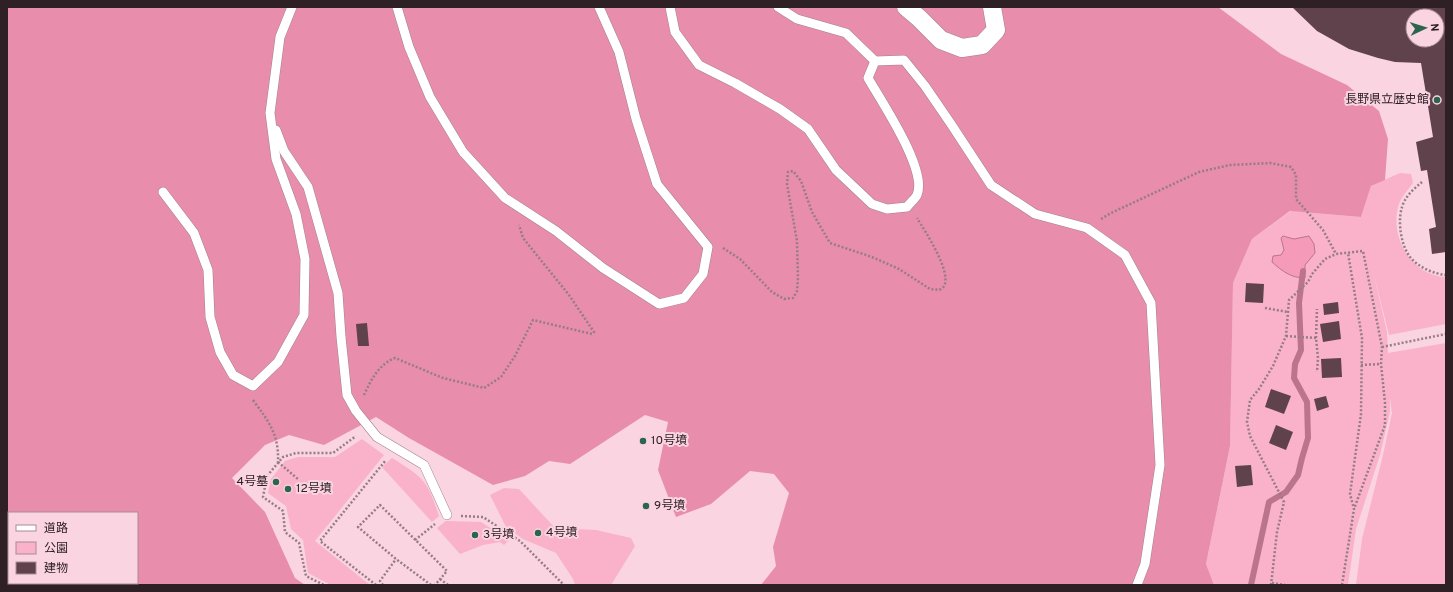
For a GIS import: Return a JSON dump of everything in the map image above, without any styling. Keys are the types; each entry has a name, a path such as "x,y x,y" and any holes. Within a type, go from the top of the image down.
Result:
{"street":[{"path":"906,7 941,40 962,48 982,45 996,30 992,7"}],"lane":[{"path":"163,192 194,233 208,270 210,318 220,352 233,375 254,386 278,362 304,315 305,259 296,214 276,158 270,113 280,37 292,7"},
{"path":"397,7 408,47 430,97 463,152 505,198 556,232 603,268 660,304 684,298 703,274 708,247 658,184 636,119 619,52 599,7"},
{"path":"670,7 675,32 699,64 780,109 808,129 836,170 872,204 887,209 907,207 917,194 918,175 904,138 868,78 875,61"},
{"path":"778,7 797,19 846,33 875,61 904,60 925,86 991,185 1035,214 1087,228 1125,255 1151,303 1160,465 1145,564 1137,585"},
{"path":"270,113 284,150 308,187 338,293 347,395 356,411 377,437 424,465 447,514"}],"path":[{"path":"1087,228 1111,212 1199,172 1230,165 1270,163 1291,167 1296,176 1296,199 1322,230 1336,254"},
{"path":"706,245 714,243 740,259 772,292 784,300 793,298 797,291 798,278 797,241 787,184 788,172 793,171 801,181 812,212 830,243 872,257 899,269 930,289 939,290 944,286 945,277 942,263 910,203"},
{"path":"1422,182 1414,188 1405,201 1400,216 1403,242 1410,257 1421,266 1434,273 1446,275"},
{"path":"356,411 372,377 387,361 395,358 443,378 484,388 501,377 515,356 533,320 592,334 594,332 569,295 523,238 514,203"},
{"path":"1285,585 1271,584 1277,532 1284,502 1250,436 1247,422 1250,400 1259,389 1273,366 1286,336 1289,300 1308,282 1312,274 1325,259 1336,254 1363,251 1382,347 1381,364 1385,403 1385,425 1354,509 1342,585"},
{"path":"1348,253 1362,338 1361,414 1350,494 1354,509"},
{"path":"1265,308 1288,312"},
{"path":"1317,308 1317,372"},
{"path":"1382,347 1446,334"},
{"path":"1286,336 1316,338"},
{"path":"1361,365 1381,364"},
{"path":"254,386 252,399 270,424 278,448 278,462 299,480"},
{"path":"324,585 306,576 299,543 285,532 283,511 263,497 266,476 283,457 296,453 333,453 360,434"},
{"path":"376,585 320,541 396,448"},
{"path":"247,478 266,476"},
{"path":"431,585 396,559 358,527 380,505 447,571 435,585"},
{"path":"447,514 483,517 520,541 564,585"},
{"path":"415,540 435,523"},
{"path":"383,585 380,581 396,559"},
{"path":"440,578 448,585"}],"green space":[{"path":"1400,173 1411,174 1413,183 1402,197 1398,207 1396,219 1397,231 1406,253 1414,263 1423,270 1434,275 1446,277 1446,324 1389,335 1373,271 1387,332 1388,353 1446,343 1446,585 1356,585 1362,539 1392,413 1390,398 1390,412 1380,455 1356,529 1348,585 1214,585 1206,564 1230,446 1233,283 1252,239 1291,211 1361,217 1371,186"},
{"path":"362,439 384,455 315,541 370,585 331,585 308,573 303,540 291,529 286,506 268,493 271,479 285,461 298,457 335,457"},
{"path":"392,458 411,470 427,487 439,516 432,522 382,467"},
{"path":"504,488 519,489 555,528 596,530 631,538 635,546 611,585 575,585 573,579 556,553 523,539 506,527 490,495"},
{"path":"446,521 481,522 509,540 504,545 500,542 483,545 460,554 437,528"}],"shaded area":[{"path":"7,7 1218,7 1281,54 1347,85 1379,111 1388,139 1385,180 1371,186 1361,217 1290,211 1252,239 1233,283 1230,446 1206,564 1214,585 761,585 776,566 773,547 789,493 774,474 750,471 711,504 676,517 658,470 668,422 645,415 570,464 549,461 525,476 493,485 409,438 376,417 324,445 289,435 265,445 232,478 265,512 295,578 305,585 7,585"},
{"path":"1283,236 1294,239 1309,236 1314,244 1315,253 1305,265 1305,278 1295,277 1279,268 1272,262 1273,256 1281,255 1284,250 1281,238"}],"building":[{"name":"長野県立歴史館","path":"1292,7 1446,7 1446,252 1432,254 1429,229 1436,227 1427,170 1421,171 1416,142 1433,137 1421,63 1395,62 1349,49 1317,31"},
{"path":"1246,283 1264,284 1263,303 1245,302"},
{"path":"1338,302 1339,313 1324,315 1323,304"},
{"path":"1339,321 1341,339 1323,342 1320,324"},
{"path":"367,323 369,346 358,346 356,324"},
{"path":"1341,358 1342,377 1322,378 1321,359"},
{"path":"1271,389 1291,396 1284,414 1265,407"},
{"path":"1326,396 1329,407 1317,411 1314,399"},
{"path":"1276,425 1293,432 1286,450 1269,443"},
{"path":"1251,465 1253,485 1237,487 1235,466"}],"waterway":[{"path":"1251,585 1269,502 1286,492 1298,475 1308,438 1307,402 1294,378 1295,364 1301,350 1299,303 1303,271"}],"place":[{"name":"長野県立歴史館","path":"1437,100"},
{"name":"10号墳","path":"643,441"},
{"name":"4号墓","path":"276,482"},
{"name":"12号墳","path":"288,489"},
{"name":"9号墳","path":"646,506"},
{"name":"4号墳","path":"538,533"},
{"name":"3号墳","path":"475,535"}]}
